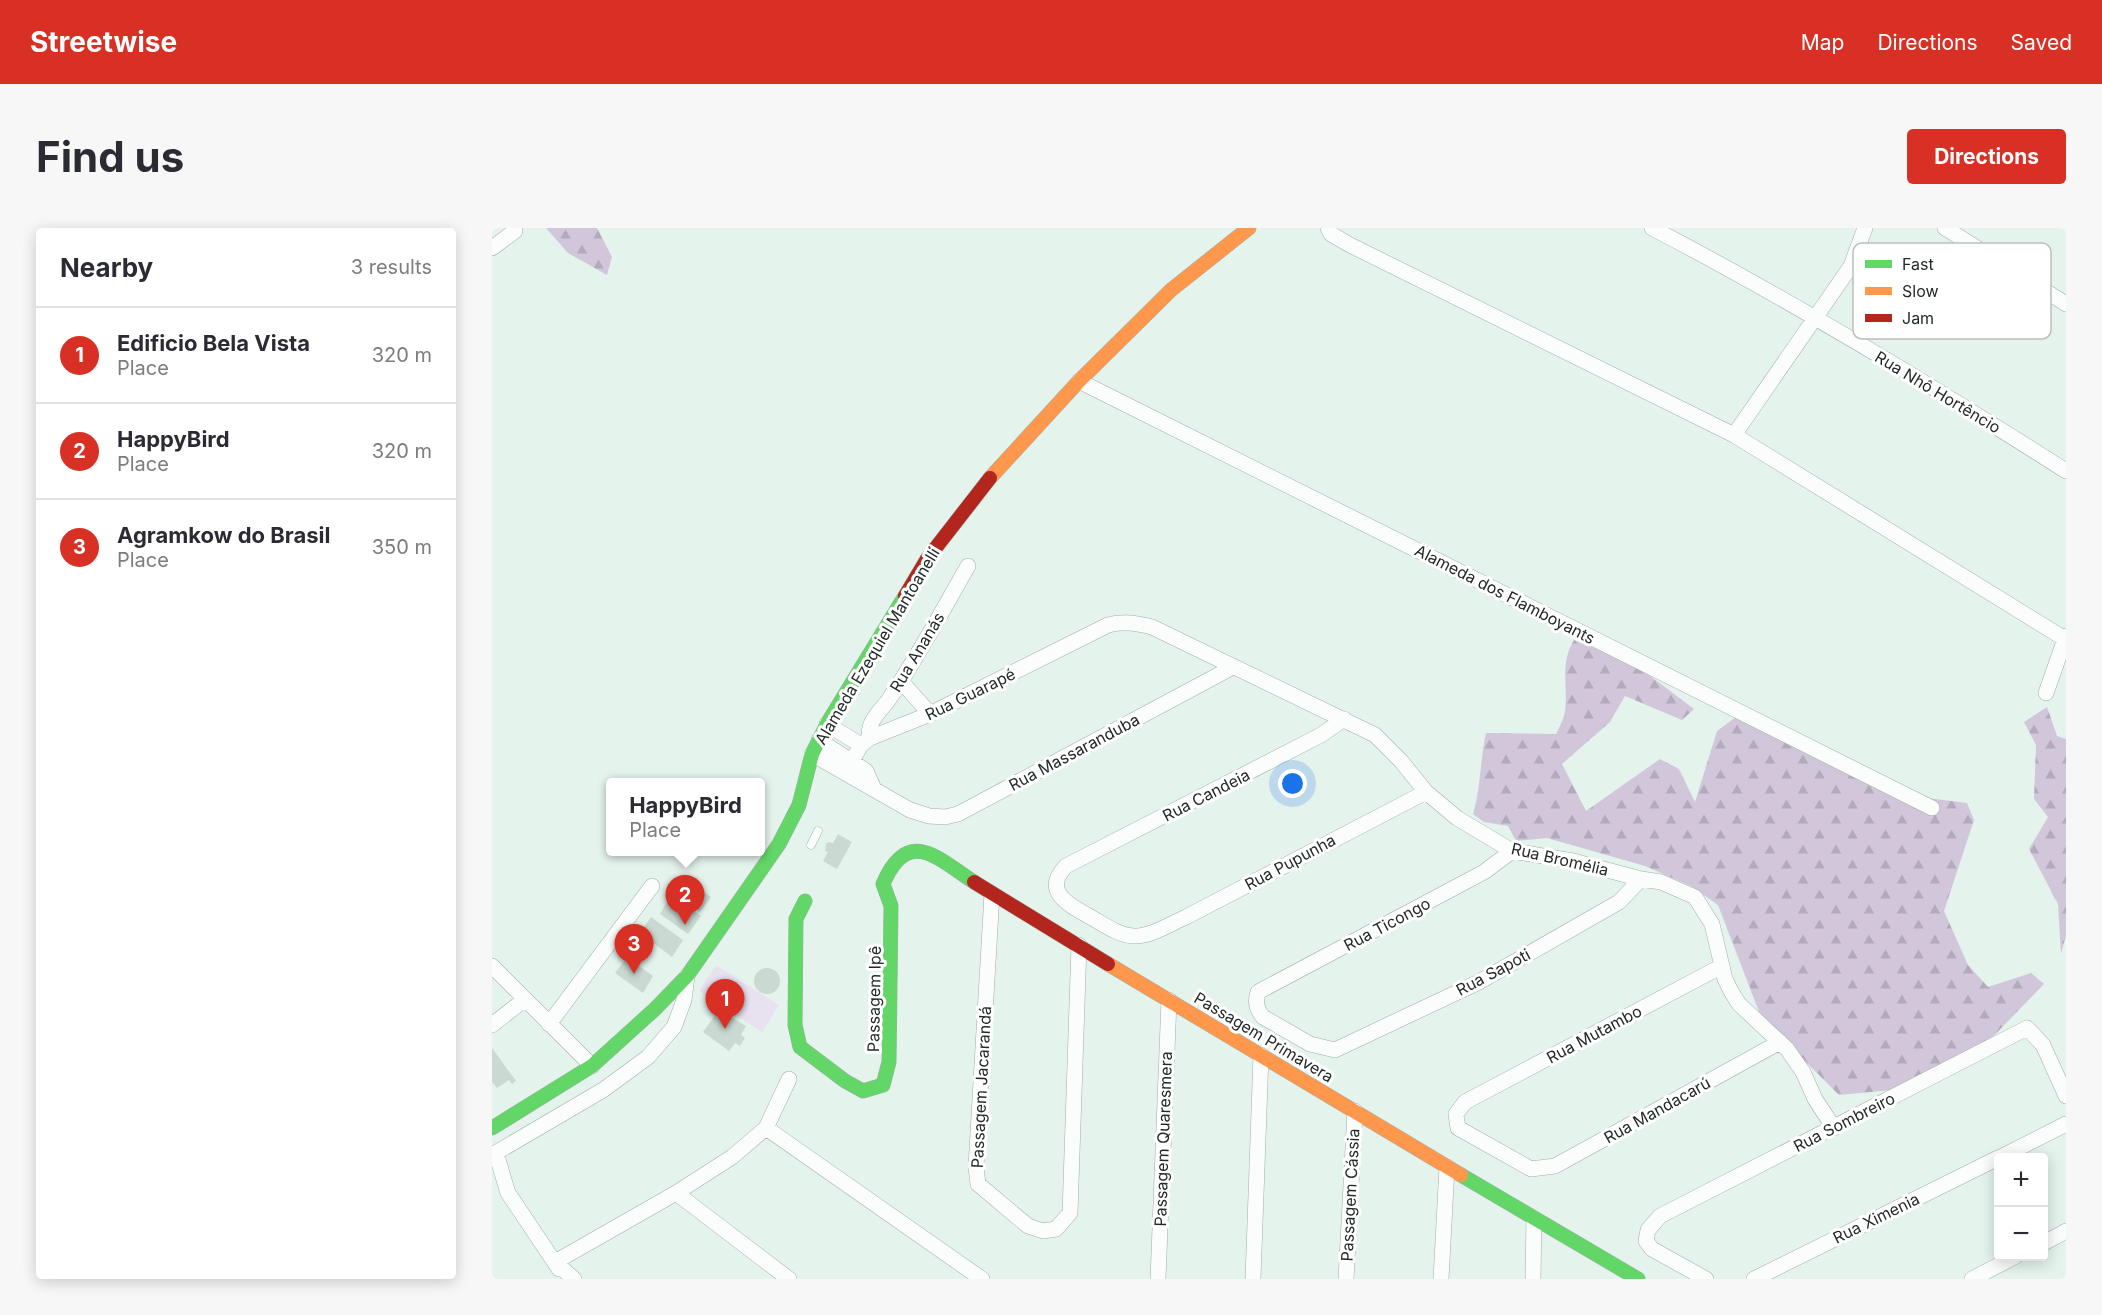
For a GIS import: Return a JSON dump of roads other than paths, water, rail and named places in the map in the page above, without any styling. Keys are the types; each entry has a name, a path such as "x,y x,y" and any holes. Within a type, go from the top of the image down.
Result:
{"street":[{"name":"Alameda Ezequiel Mantoanelli","path":"492,1128 592,1066 655,1009 687,976 775,851 799,805 816,747 827,724 927,559 983,486 1079,381 1171,290 1249,228"},
{"path":"1328,228 1331,234 1350,245 1734,435 2065,638 2046,693"},
{"name":"Rua Nhô Hortêncio","path":"1652,228 1816,318 2066,471"},
{"path":"1859,243 1865,228"},
{"path":"1945,228 1969,243"},
{"path":"492,248 515,231"},
{"path":"1734,435 1816,318 1853,261"},
{"path":"2051,295 2066,304"},
{"name":"Alameda dos Flamboyants","path":"1079,381 1932,807"},
{"name":"Rua Ananás","path":"866,741 868,729 901,681 968,566"},
{"name":"Rua Bromélia","path":"1107,625 1130,622 1152,627 1375,735 1401,761 1426,792 1457,818 1512,851 1573,861 1661,882 1695,897 1712,924 1725,979 1739,1004 1786,1049 1803,1072 1815,1099 1834,1128"},
{"name":"Rua Guarapé","path":"866,741 930,714 1107,625"},
{"name":"Rua Massaranduba","path":"816,747 849,767 874,789 910,810 929,816 945,817 958,814 1233,667"},
{"path":"901,681 930,714"},
{"name":"Rua Candeia","path":"1065,866 1311,740 1344,719"},
{"path":"827,724 866,741 849,767"},
{"name":"Rua Pupunha","path":"1065,866 1057,875 1055,883 1058,893 1072,907 1123,935 1136,936 1186,917 1426,792"},
{"path":"799,805 814,830"},
{"path":"775,851 792,845"},
{"name":"Passagem Primavera","path":"883,884 889,870 905,853 926,851 992,894 1636,1279"},
{"name":"Rua Ticongo","path":"1335,1050 1310,1044 1263,1017 1258,1011 1256,997 1258,992 1484,872 1512,851"},
{"name":"Rua Sapoti","path":"1335,1050 1479,982 1619,902 1641,879"},
{"name":"Passagem Ipê","path":"806,901 796,919 795,1024 800,1047 845,1081 863,1091 883,1085 889,1062 891,906 883,884"},
{"path":"549,1024 652,886"},
{"name":"Passagem Jacarandá","path":"992,894 976,1167 978,1184 1028,1226 1043,1231 1056,1229 1070,1213 1078,945"},
{"path":"492,966 592,1066"},
{"name":"Rua Mutambo","path":"1531,1169 1458,1128 1456,1114 1465,1102 1722,966"},
{"name":"Alameda Ezequiel Mantoanelli","path":"494,1154 568,1112 631,1071 648,1057 674,1027 684,1000 687,976"},
{"path":"492,1025 524,1000"},
{"name":"Passagem Quaresmera","path":"1158,1279 1169,1000"},
{"path":"655,1009 674,1027"},
{"name":"Rua Sombreiro","path":"1706,1279 1652,1249 1647,1241 1648,1230 1660,1216 2027,1028 2043,1045 2066,1096"},
{"name":"Rua Mandacarú","path":"1531,1169 1555,1166 1780,1042"},
{"path":"1253,1279 1261,1055"},
{"path":"555,1262 676,1193 732,1157 766,1128 789,1079"},
{"name":"Passagem Cássia","path":"1346,1279 1355,1111"},
{"name":"Rua Ximenia","path":"2009,1153 2066,1124"},
{"path":"766,1128 982,1279"},
{"path":"494,1154 508,1193 565,1279"},
{"name":"Rua Ximenia","path":"1754,1279 1994,1160"},
{"path":"1440,1279 1447,1167"},
{"path":"492,1185 508,1193"},
{"path":"676,1193 789,1279"},
{"path":"1533,1279 1534,1219"},
{"path":"2048,1240 2066,1231"},
{"path":"1972,1279 2008,1261"},
{"path":"555,1262 574,1279"}],"lane":[{"path":"812,845 814,830"}],"place":[{"name":"HappyBird","path":"685,925"},
{"name":"Agramkow do Brasil","path":"634,974"},
{"name":"Edificio Bela Vista","path":"725,1029"}]}
